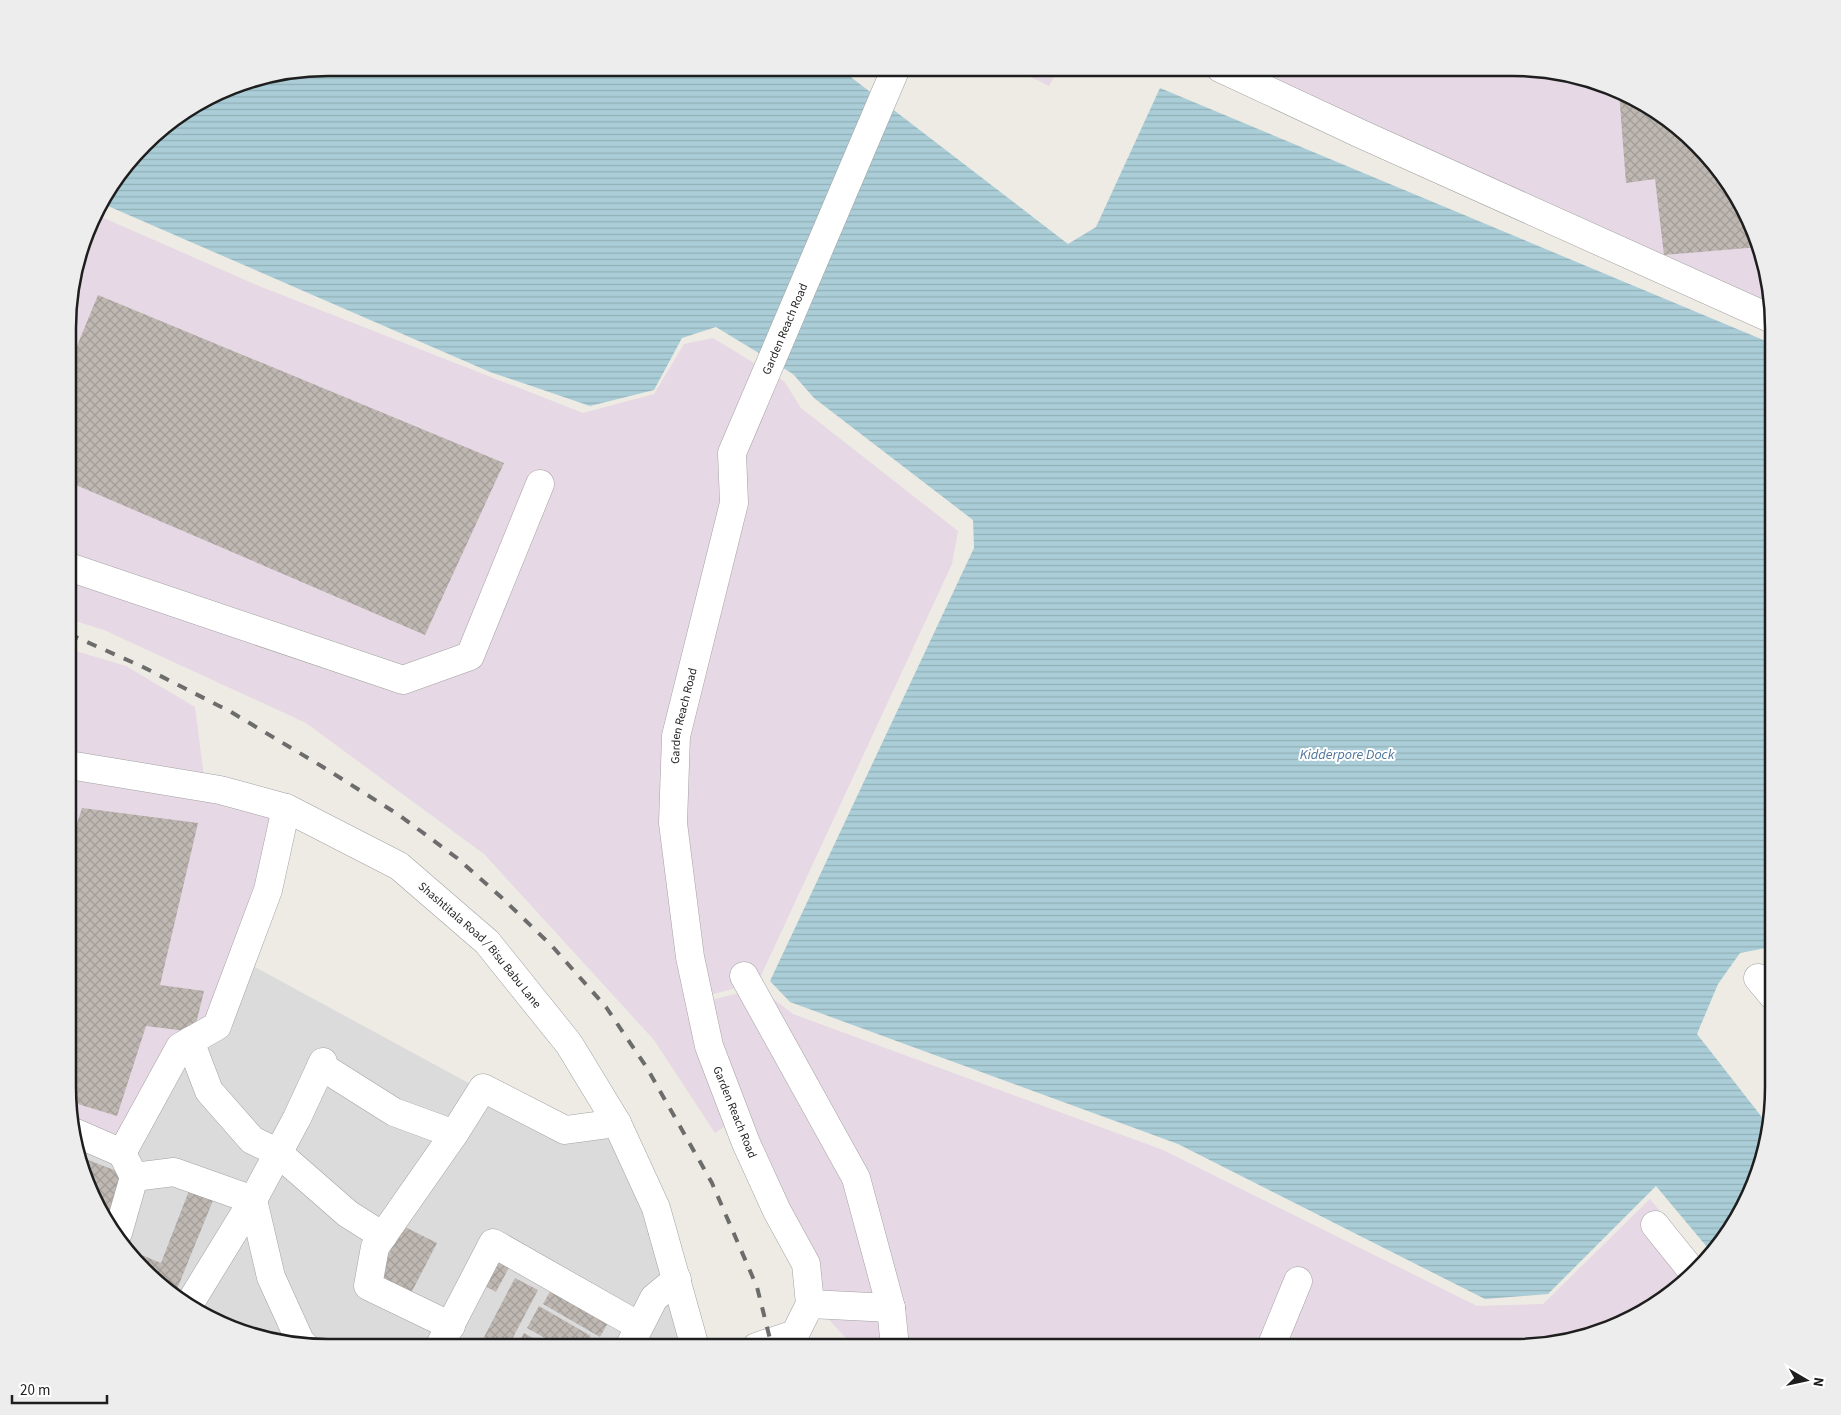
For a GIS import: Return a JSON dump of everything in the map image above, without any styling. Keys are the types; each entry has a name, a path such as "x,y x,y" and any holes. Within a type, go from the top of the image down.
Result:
{"street":[{"name":"Garden Reach Road","path":"810,1304 806,1264 777,1211 746,1143 709,1046 690,957 673,823 676,736 734,503 732,454 893,76"},
{"path":"1237,76 1764,315"},
{"path":"76,570 403,680 470,656 540,484"},
{"name":"Shashtitala Road / Bisu Babu Lane","path":"76,766 220,790 286,808 399,866 487,942 569,1044 617,1123 656,1208 693,1339"},
{"path":"122,1153 180,1047 217,1026 268,890 286,808"},
{"path":"744,976 856,1178 892,1308 894,1339"},
{"path":"190,1041 209,1091 252,1140 278,1152 348,1214 383,1236"},
{"path":"193,1299 253,1200 297,1118 322,1064 394,1112 454,1134"},
{"path":"617,1123 565,1130 483,1088 454,1134 375,1247 368,1286 445,1337 493,1243 634,1337 654,1298 676,1279"},
{"path":"81,1135 122,1153 134,1177 120,1228"},
{"path":"134,1177 174,1172 253,1200"},
{"path":"253,1200 271,1277 298,1337"},
{"path":"1655,1226 1689,1267"},
{"path":"1274,1339 1298,1281"},
{"path":"780,1339 795,1334 810,1304 892,1308"}],"shaded area":[{"path":"1028,76 1055,76 1049,86"},
{"path":"1262,76 1512,76 1562,81 1609,95 1638,110 1666,128 1691,150 1713,175 1731,202 1746,232 1760,279 1764,306"},
{"path":"102,217 259,286 583,413 654,394 684,344 713,338 784,381 801,408 958,531 952,564 758,982 688,1001 731,1122 715,1133 654,1040 484,854 306,723 104,630 76,621 76,329 78,296 85,263"},
{"path":"76,651 126,666 195,707 207,800 276,815 216,1021 121,1141 79,1124 78,1119 76,1086"},
{"path":"253,966 568,1137 615,1130 640,1192 684,1339 329,1339 279,1334 232,1320 202,1305 175,1287 150,1265 128,1240 110,1212 95,1183 82,1140"},
{"path":"759,988 793,1014 1163,1150 1477,1306 1543,1304 1650,1199 1698,1257 1666,1287 1624,1313 1578,1330 1545,1337 1512,1339 847,1339 821,1311 794,1222 719,1046 711,1000"}],"water":[{"name":"Kidderpore Dock","path":"329,76 849,76 1068,244 1096,227 1160,88 1765,341 1765,948 1740,953 1718,984 1697,1034 1763,1119 1756,1152 1746,1183 1731,1212 1713,1240 1707,1247 1656,1186 1548,1294 1485,1299 1178,1144 790,1002 770,981 974,548 973,520 814,398 793,374 716,327 682,338 654,390 590,406 490,372 108,206 128,175 150,150 188,119 232,95 263,85 296,78"}],"building":[{"path":"1620,100 1666,128 1702,162 1731,202 1746,232 1751,248 1664,255 1655,179 1626,183"},
{"path":"98,295 504,463 425,635 76,485 76,348"},
{"path":"82,808 198,823 160,985 204,991 194,1032 146,1026 117,1116 77,1104 76,826"},
{"path":"88,1160 127,1175 113,1212 109,1210 102,1198"},
{"path":"190,1188 214,1198 177,1289 140,1254 161,1263"},
{"path":"403,1226 437,1243 407,1301 374,1283"},
{"path":"493,1250 513,1260 496,1292 476,1281"},
{"path":"515,1278 538,1290 512,1339 483,1339"},
{"path":"556,1281 613,1314 600,1337 543,1304"},
{"path":"539,1306 591,1336 589,1339 547,1339 527,1328"},
{"path":"524,1333 535,1339 521,1339"}],"railway":[{"path":"76,637 143,667 231,712 399,815 457,858 552,946 606,1007 647,1068 712,1183 757,1287 770,1339"}]}
